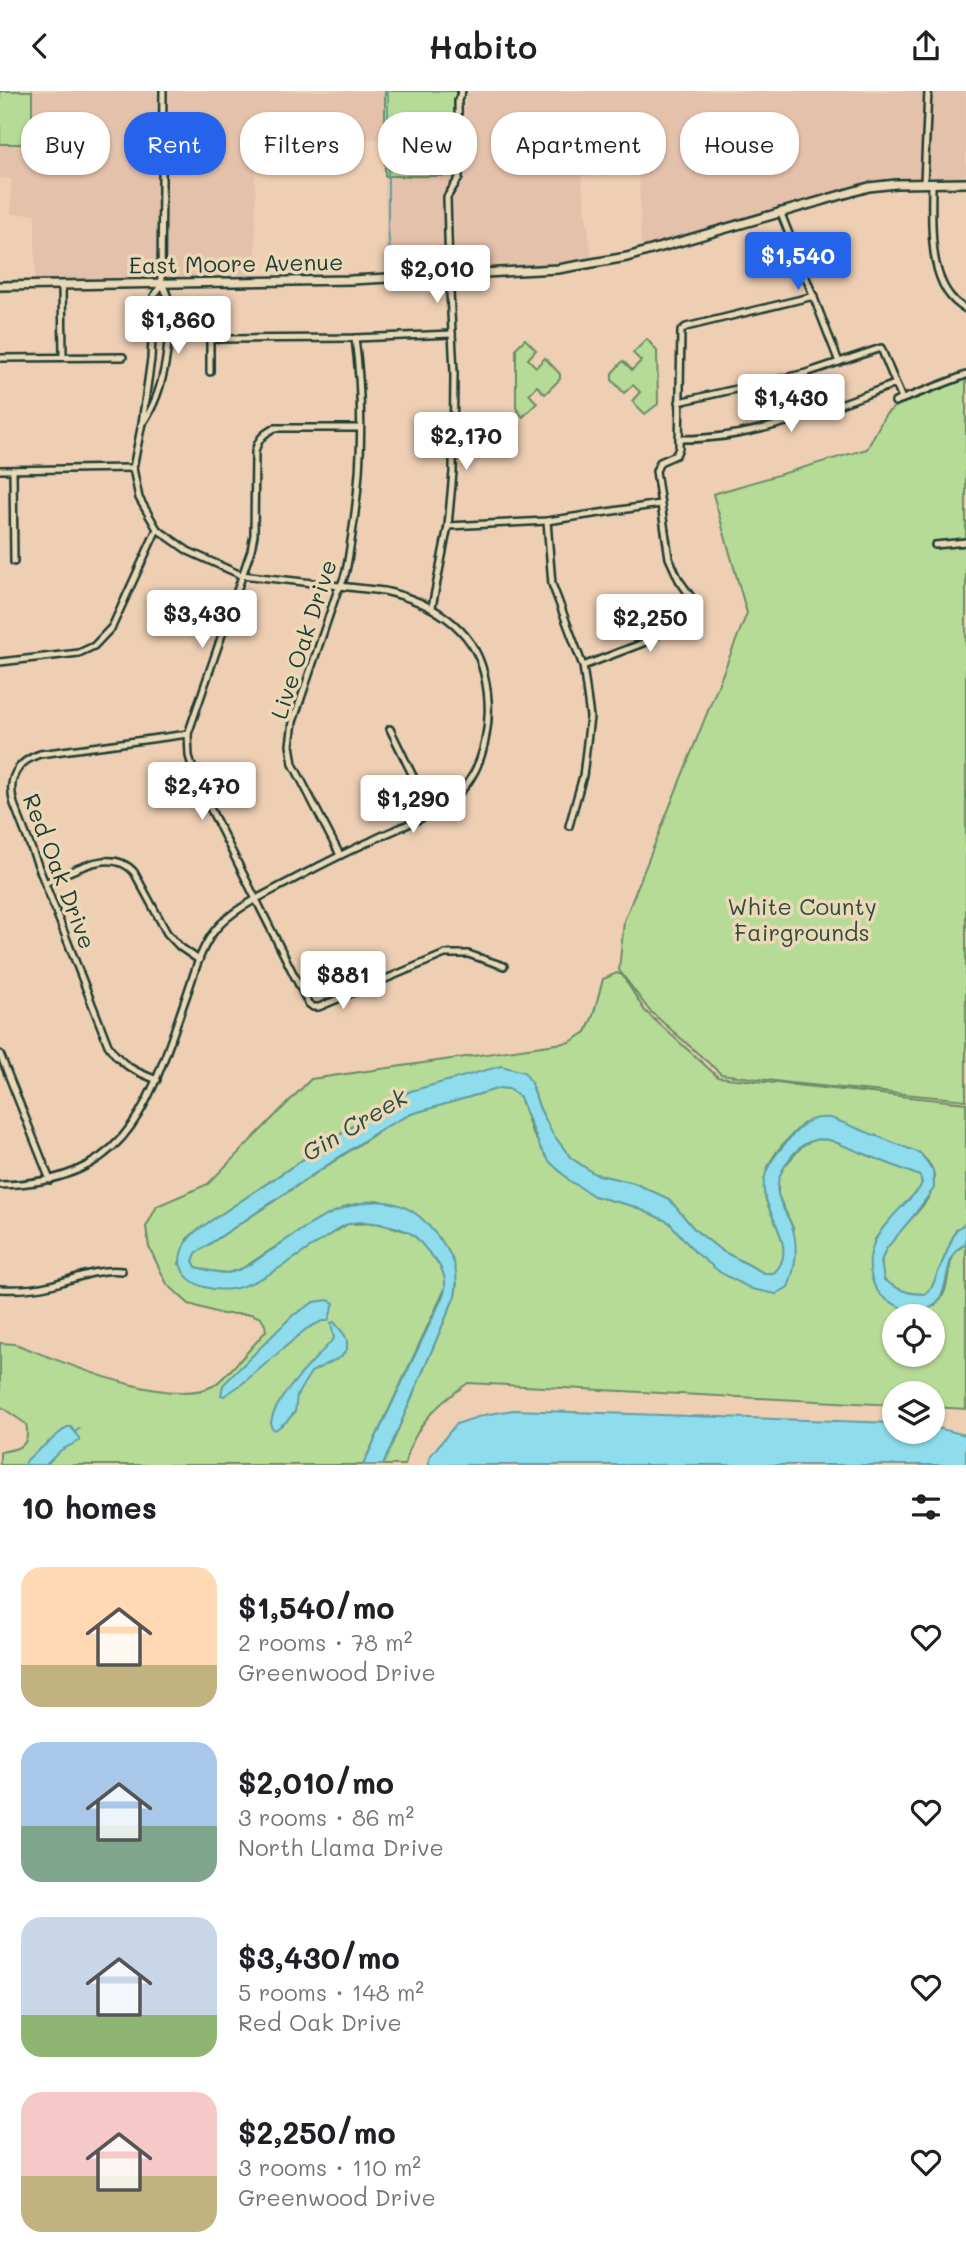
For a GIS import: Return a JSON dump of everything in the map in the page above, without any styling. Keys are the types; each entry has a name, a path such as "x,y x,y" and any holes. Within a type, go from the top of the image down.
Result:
{"street":[{"path":"142,423 155,405 167,345 168,296 162,284 163,91"},
{"path":"432,607 448,526 453,472 454,373 447,197 459,178 458,100 462,91"},
{"path":"928,91 928,183 933,254 951,298 966,309"},
{"name":"East Moore Avenue","path":"0,286 351,280 558,269 612,260 683,242 780,211 869,187 966,183"},
{"path":"780,211 839,362"},
{"path":"0,1185 50,1180 68,1174 107,1152 133,1126 157,1080 200,960 215,930 226,919 255,900 340,855 451,801 465,787 484,751 487,701 485,675 479,657 453,622 432,607 407,596 241,575 188,551 157,529 139,498 133,468 142,423 155,296 162,284"},
{"path":"62,285 63,357"},
{"path":"583,666 651,640 696,604 674,571 669,558 657,465 660,461 676,456 679,448 681,331 686,327 814,296"},
{"path":"210,372 210,339 452,334"},
{"name":"Live Oak Drive","path":"340,855 293,764 290,745 293,722 344,580 359,483 359,369 355,338"},
{"path":"679,402 806,373 881,348 902,399"},
{"path":"0,358 123,357"},
{"path":"895,402 966,375"},
{"path":"679,439 709,439 802,418 895,384"},
{"path":"360,428 275,428 263,434 258,441 255,452 254,535 251,550 188,734 189,756 196,780 255,900 308,1003 313,1007 319,1007 445,954 468,954 505,966"},
{"path":"0,470 133,468"},
{"path":"13,470 14,562"},
{"path":"448,526 547,521 660,504"},
{"path":"547,521 552,584 583,666 589,707 583,776 569,826"},
{"path":"0,661 79,653 94,646 112,627 157,529"},
{"path":"935,545 966,541"},
{"path":"390,729 431,813"},
{"name":"Red Oak Drive","path":"157,1080 132,1070 118,1060 108,1045 12,797 11,782 18,768 31,757 40,754 188,734"},
{"path":"45,883 107,860 118,860 127,864 167,933 180,947 200,960"},
{"path":"0,1054 50,1180"},
{"path":"0,1289 29,1289 108,1269 122,1271"}],"shaded area":[{"path":"0,91 158,91 158,112 124,112 124,175 157,175 156,280 35,281 35,214 11,214 11,179 0,178"},
{"path":"169,91 385,91 385,112 378,112 378,139 364,139 364,112 240,112 240,175 255,175 256,277 166,279 168,175 226,175 226,112 169,112"},
{"path":"468,91 966,91 966,178 874,182 641,249 639,175 666,175 666,112 491,112 491,175 581,175 592,259 536,267 455,270 453,198 463,175 477,175 477,112 465,112"},
{"path":"385,176 454,176 444,197 445,273 386,276"}],"green space":[{"path":"0,91 32,91 32,112 21,112 21,144 0,144"},
{"path":"385,91 458,91 456,112 385,112"},
{"path":"385,175 454,175 454,176"},
{"path":"525,339 536,350 528,359 536,367 545,358 560,374 560,379 545,394 537,386 529,394 537,403 523,417 516,408 516,348"},
{"path":"647,339 657,351 658,404 645,414 632,401 640,392 633,385 624,393 612,380 612,373 623,361 632,370 641,361 633,353"},
{"name":"White County Fairgrounds","path":"966,379 966,1100 721,1074 649,1010 619,970 624,921 747,613 713,494 867,449 885,415 894,407"},
{"path":"617,973 622,975 645,1011 718,1077 966,1103 966,1223 956,1230 932,1287 925,1294 903,1291 884,1280 881,1263 887,1247 923,1205 934,1183 933,1171 920,1153 804,1123 776,1153 766,1174 766,1202 780,1233 784,1254 774,1273 764,1273 722,1251 695,1230 669,1199 634,1183 595,1174 571,1158 552,1133 539,1107 531,1082 411,1091 381,1107 196,1231 187,1239 179,1264 254,1282 348,1224 376,1223 413,1233 442,1267 445,1289 363,1465 0,1465 0,1452 22,1445 27,1431 26,1424 0,1406 0,1343 15,1344 114,1380 169,1392 193,1391 218,1382 266,1331 261,1318 251,1314 222,1314 189,1304 167,1284 149,1247 146,1227 157,1206 208,1184 311,1079 570,1042 586,1032 603,979"},
{"path":"500,1088 509,1089 520,1097 532,1132 550,1162 594,1196 633,1206 669,1222 695,1252 776,1294 793,1228 778,1195 778,1179 782,1169 803,1145 816,1139 830,1140 920,1176 920,1189 874,1241 873,1282 930,1304 882,1304 882,1367 945,1367 945,1304 937,1304 945,1290 954,1254 966,1244 966,1409 945,1408 945,1381 882,1381 882,1404 468,1383 436,1409 420,1428 405,1465 383,1465 455,1296 457,1283 397,1205 376,1200 347,1206 303,1229 243,1268 228,1273 196,1267 193,1261 196,1253 393,1122 411,1114"}],"water":[{"path":"501,1066 524,1072 531,1082 539,1107 552,1133 571,1158 595,1174 634,1183 669,1199 695,1230 722,1251 764,1273 774,1273 781,1264 783,1254 780,1232 764,1191 765,1176 771,1162 803,1125 812,1119 831,1118 920,1153 933,1171 934,1188 886,1249 881,1261 884,1280 903,1291 925,1294 932,1287 956,1230 966,1223 966,1244 957,1250 952,1258 944,1289 935,1304 895,1304 884,1298 872,1279 871,1252 882,1229 919,1189 922,1183 920,1176 830,1140 816,1139 793,1154 779,1178 779,1198 791,1224 796,1248 795,1264 788,1287 776,1294 752,1289 721,1273 695,1252 669,1222 633,1206 594,1196 570,1181 550,1162 540,1147 520,1097 509,1089 500,1088 411,1114 381,1129 196,1253 193,1261 196,1267 215,1272 239,1270 323,1217 363,1203 382,1201 402,1206 420,1217 435,1233 454,1262 457,1278 455,1296 383,1465 363,1465 444,1294 444,1274 434,1258 414,1236 404,1230 362,1222 339,1228 267,1275 231,1289 204,1287 193,1282 181,1265 181,1255 186,1243 196,1231 394,1099 411,1091"},
{"path":"328,1300 334,1303 328,1321 306,1329 242,1384 224,1396 221,1395 223,1385 292,1316 314,1302"},
{"path":"334,1322 347,1340 347,1349 341,1357 311,1372 297,1395 295,1412 275,1430 271,1427 272,1417 278,1405 296,1380 334,1338 331,1323"},
{"path":"513,1410 882,1423 882,1444 945,1444 945,1430 966,1435 966,1465 428,1465 430,1456 456,1424"},
{"path":"67,1427 71,1427 79,1441 61,1450 46,1465 24,1465 28,1459"}],"waterway":[{"path":"388,91 388,227 391,267 394,270 434,268 436,271"},
{"path":"75,1432 80,1428"}],"water label":[{"name":"Gin Creek","path":"354,1124"}]}
